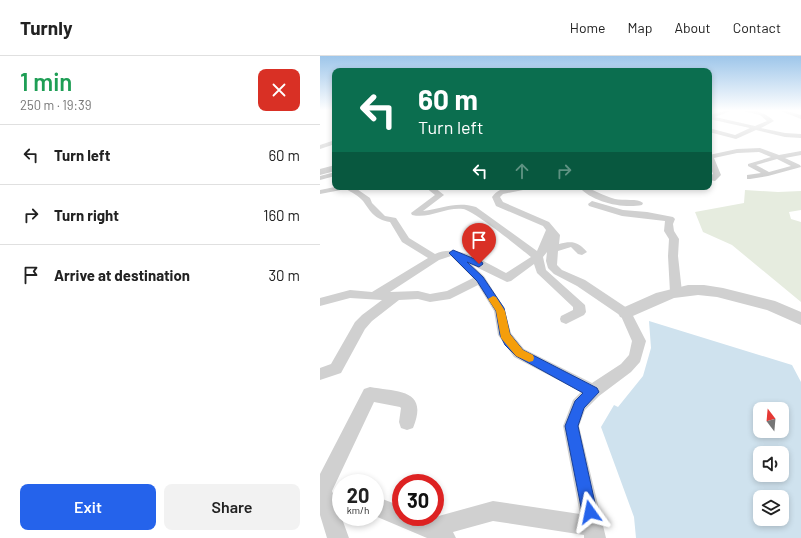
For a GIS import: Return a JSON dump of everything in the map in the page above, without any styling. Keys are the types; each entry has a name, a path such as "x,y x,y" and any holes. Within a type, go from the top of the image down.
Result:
{"street":[{"path":"717,132 737,139 748,132"},
{"path":"774,132 801,136"},
{"path":"320,147 332,143"},
{"path":"724,154 723,152 733,150 752,149 762,146 773,147"},
{"path":"712,156 737,151 760,150 798,166 750,177"},
{"path":"768,174 750,165 778,157 801,153"},
{"path":"712,164 717,175 712,179"},
{"path":"320,172 332,169"},
{"path":"320,178 332,175"},
{"path":"320,192 332,190"},
{"path":"353,190 367,200 368,204 382,218 393,220 405,240 435,258"},
{"path":"433,190 440,195 415,212 422,214 443,208 455,207 476,210 538,257 541,271 579,305 580,312 566,319"},
{"path":"422,526 438,533 493,511 594,532 571,426 579,405 593,392 626,368 635,358 639,341 626,313 581,283 558,272 552,266 551,261 555,234 546,224 499,204 496,197 500,192 506,190"},
{"path":"586,190 598,197 631,204 639,203"},
{"path":"592,204 622,213 647,214 670,219 668,224 669,231 674,239 673,256 676,292"},
{"path":"374,296 443,254 453,253 465,257 507,278 538,257 543,251 551,229"},
{"path":"553,249 571,244 582,252"},
{"path":"453,253 480,279 500,311 505,335 519,353 593,392"},
{"path":"320,309 326,300 350,294 374,296 418,295 430,298 450,295 480,279"},
{"path":"626,313 658,297 676,292 697,289 781,308 801,318"},
{"path":"320,374 336,369 360,326 367,318 396,296"},
{"path":"338,538 322,490 370,394 404,400 410,406 407,422"}],"shaded area":[{"path":"745,190 778,192 801,191 801,210 789,212 791,219 801,222 801,302 732,245 703,232 695,212 744,203"}],"water":[{"path":"649,321 792,365 801,382 801,538 636,538 634,517 601,427 614,405 618,407 643,376 651,348"}],"slow traffic":[{"path":"493,299 500,311 505,335 509,342 519,353 529,358"}],"route":[{"path":"479,264 453,253 480,279 500,311 505,335 509,342 519,353 593,392 579,405 571,426 590,512"}]}
